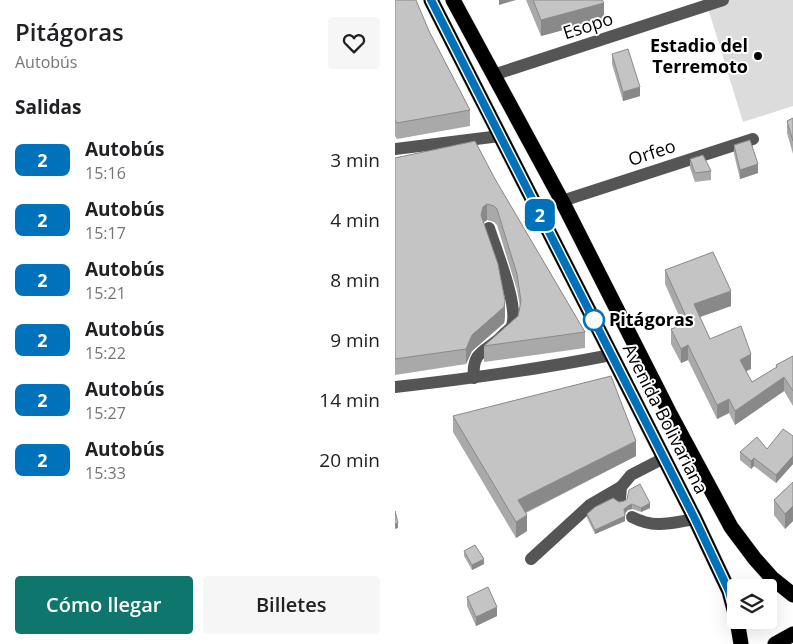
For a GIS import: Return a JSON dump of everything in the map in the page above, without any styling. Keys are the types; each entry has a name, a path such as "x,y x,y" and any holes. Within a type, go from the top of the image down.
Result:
{"highway":[{"name":"Avenida Bolivariana","path":"431,0 695,519 727,587"},
{"name":"Avenida Bolivariana","path":"453,0 562,201 669,412 731,527 772,578 793,595"},
{"name":"Avenida Bolivariana","path":"739,629 741,644"},
{"path":"775,644 793,634"}],"street":[{"name":"Esopo","path":"493,75 723,0"},
{"path":"395,149 500,136"},
{"name":"Orfeo","path":"562,201 753,139"},
{"path":"474,378 473,364 477,355 495,344 511,326 513,307 489,228"},
{"path":"395,387 474,378 611,355"},
{"path":"531,560 590,505 620,493 631,475 664,458"},
{"path":"632,517 656,526 695,519"}],"shaded area":[{"name":"Estadio del Terremoto","path":"723,0 793,0 793,106 743,122 707,5"}],"building":[{"path":"395,0 416,0 429,31 470,110 397,123 395,120"},
{"path":"533,0 602,0 604,3 541,20"},
{"path":"628,49 640,87 623,92 612,54"},
{"path":"793,118 793,141 787,121"},
{"path":"750,140 758,164 740,170 734,145"},
{"path":"475,141 495,179 585,332 484,346 518,316 521,301 517,274 497,209 487,204 483,207 481,215 498,264 505,301 504,307 472,335 466,349 395,359 395,158"},
{"path":"703,155 711,171 695,173 690,159"},
{"path":"713,252 731,291 694,304 710,339 741,326 751,354 740,360 752,382 777,367 776,365 793,356 793,391 784,377 735,411 729,399 717,405 688,345 681,349 671,329 689,323 665,270"},
{"path":"611,376 636,441 518,500 527,515 516,522 453,416"},
{"path":"783,429 793,436 793,456 776,475 754,458 751,461 740,452 757,437 767,449"},
{"path":"793,482 793,506 785,514 774,500"},
{"path":"640,484 650,503 641,508 632,504 624,509 625,516 595,530 587,514 595,507 613,498 619,502 624,501 627,499 629,490"},
{"path":"395,511 398,523 395,524"},
{"path":"475,545 484,559 472,565 464,551"},
{"path":"488,587 497,607 476,617 467,597"}],"bus line":[{"name":"2","path":"431,0 695,519 727,587"}],"place":[{"name":"Estadio del Terremoto","path":"758,56"},
{"name":"Pitágoras","path":"594,320"}]}
